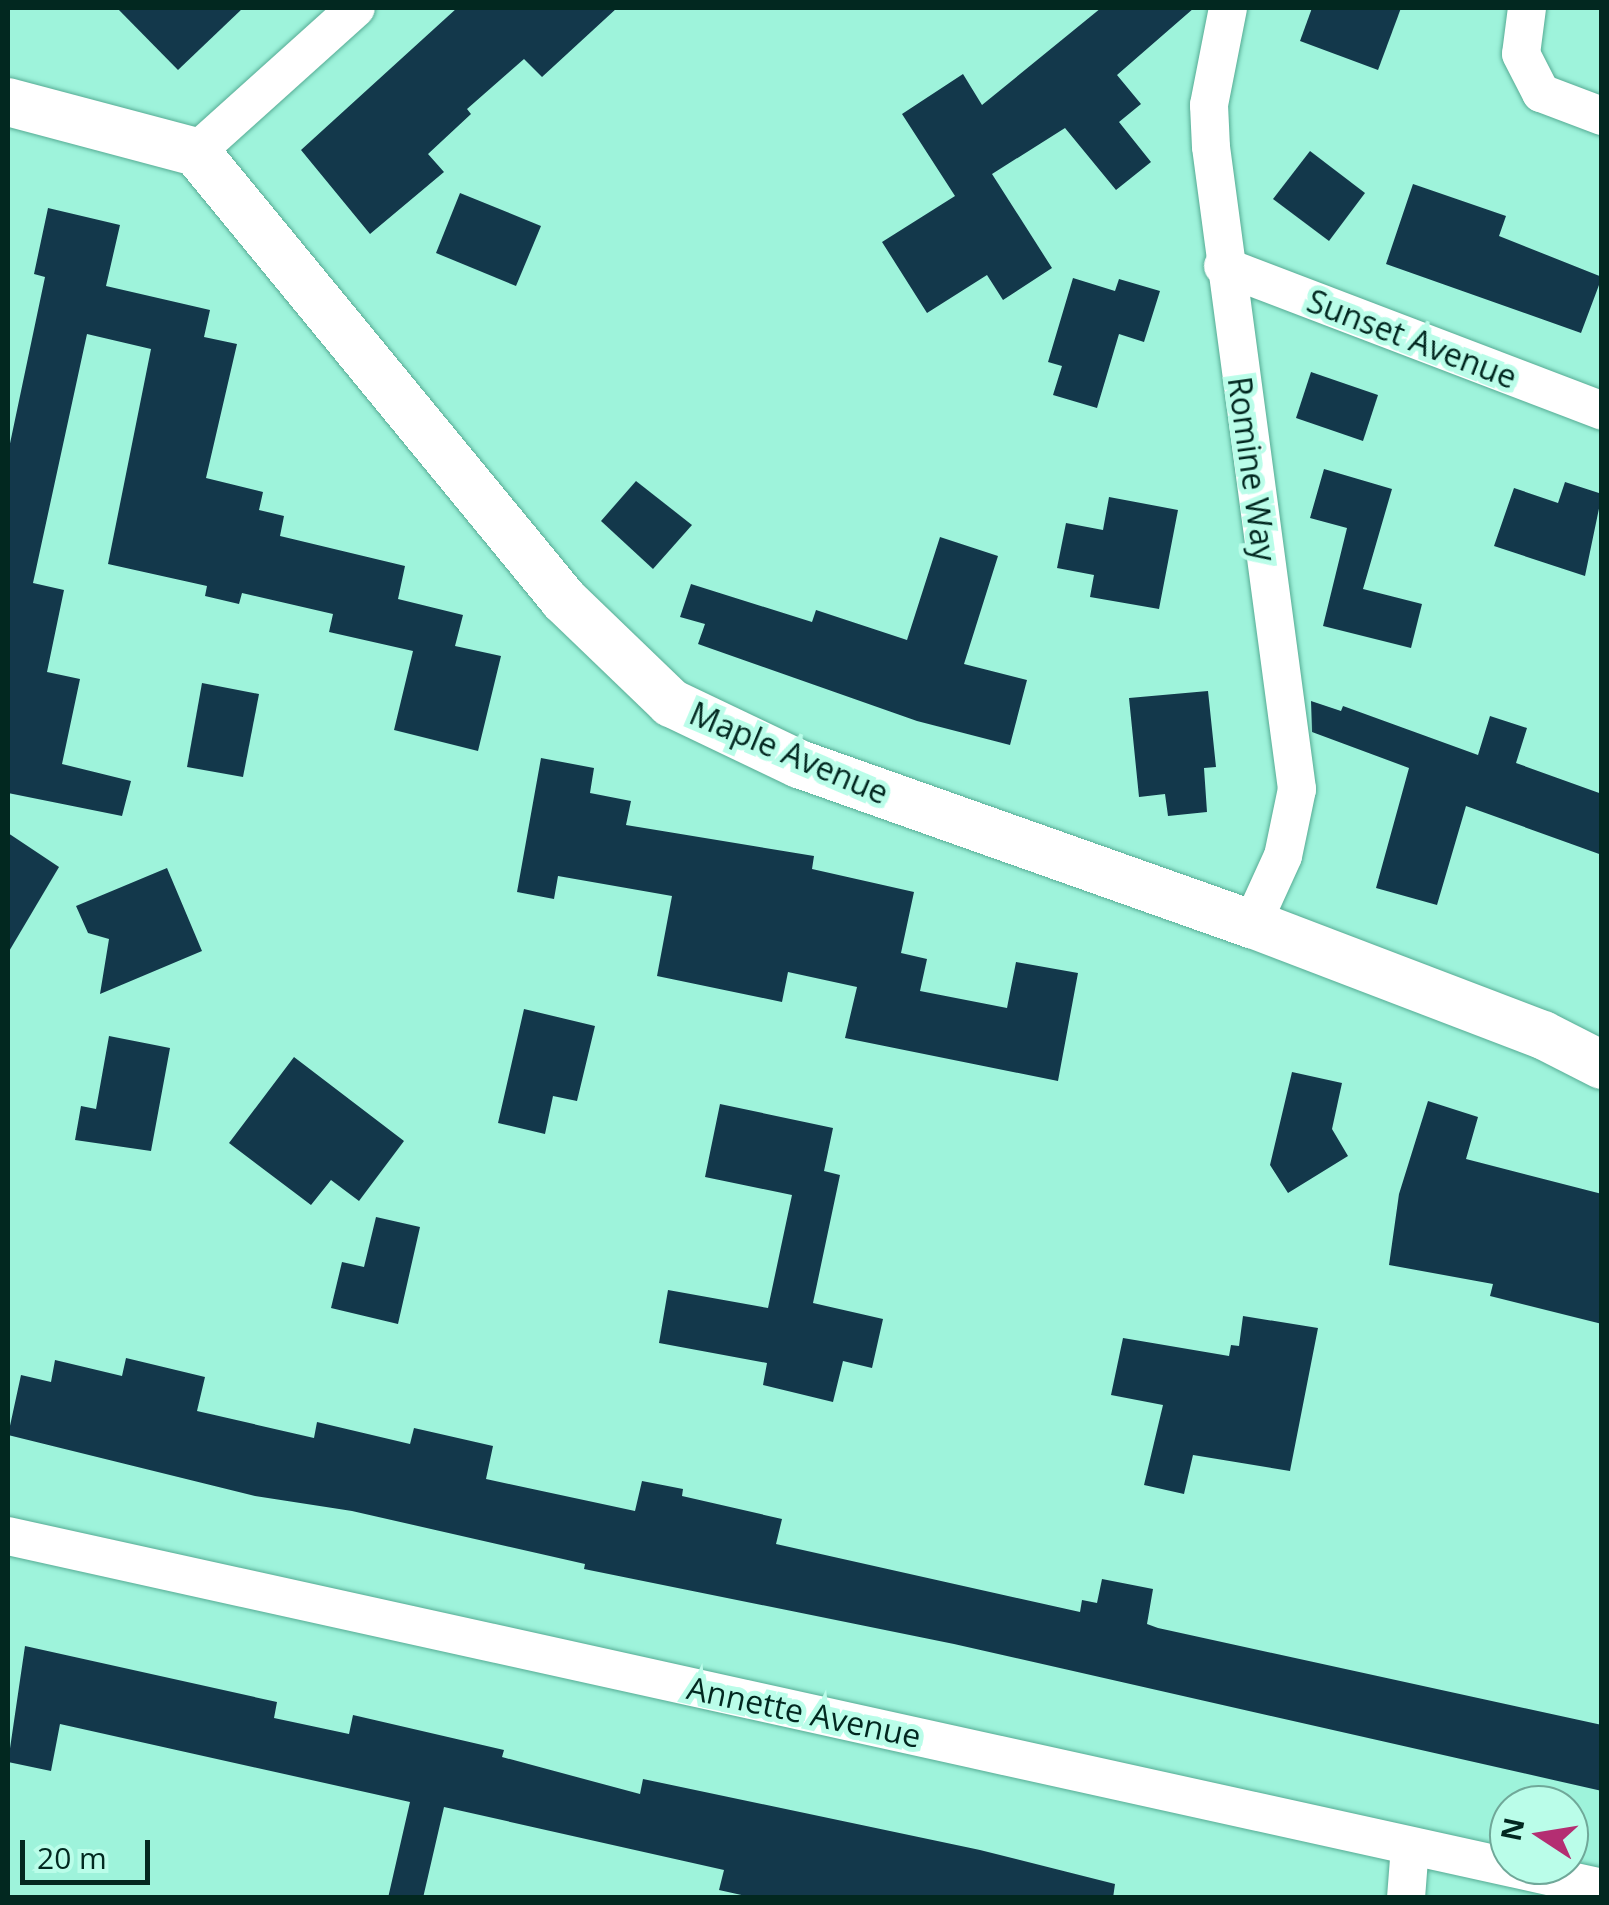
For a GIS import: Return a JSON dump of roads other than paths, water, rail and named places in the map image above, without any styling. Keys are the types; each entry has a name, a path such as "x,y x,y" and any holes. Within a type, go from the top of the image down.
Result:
{"street":[{"path":"8,102 196,152 356,8"},
{"name":"Romine Way","path":"1228,8 1210,105 1223,266 1297,789 1282,856 1252,924"},
{"path":"1528,8 1521,54 1541,93 1602,116"},
{"name":"Maple Avenue","path":"196,152 564,600 672,702 798,764 1252,924 1543,1035 1602,1065"},
{"name":"Sunset Avenue","path":"1223,266 1602,411"},
{"name":"Annette Avenue","path":"8,1536 1602,1888"},
{"path":"1406,1898 1410,1846"}]}
